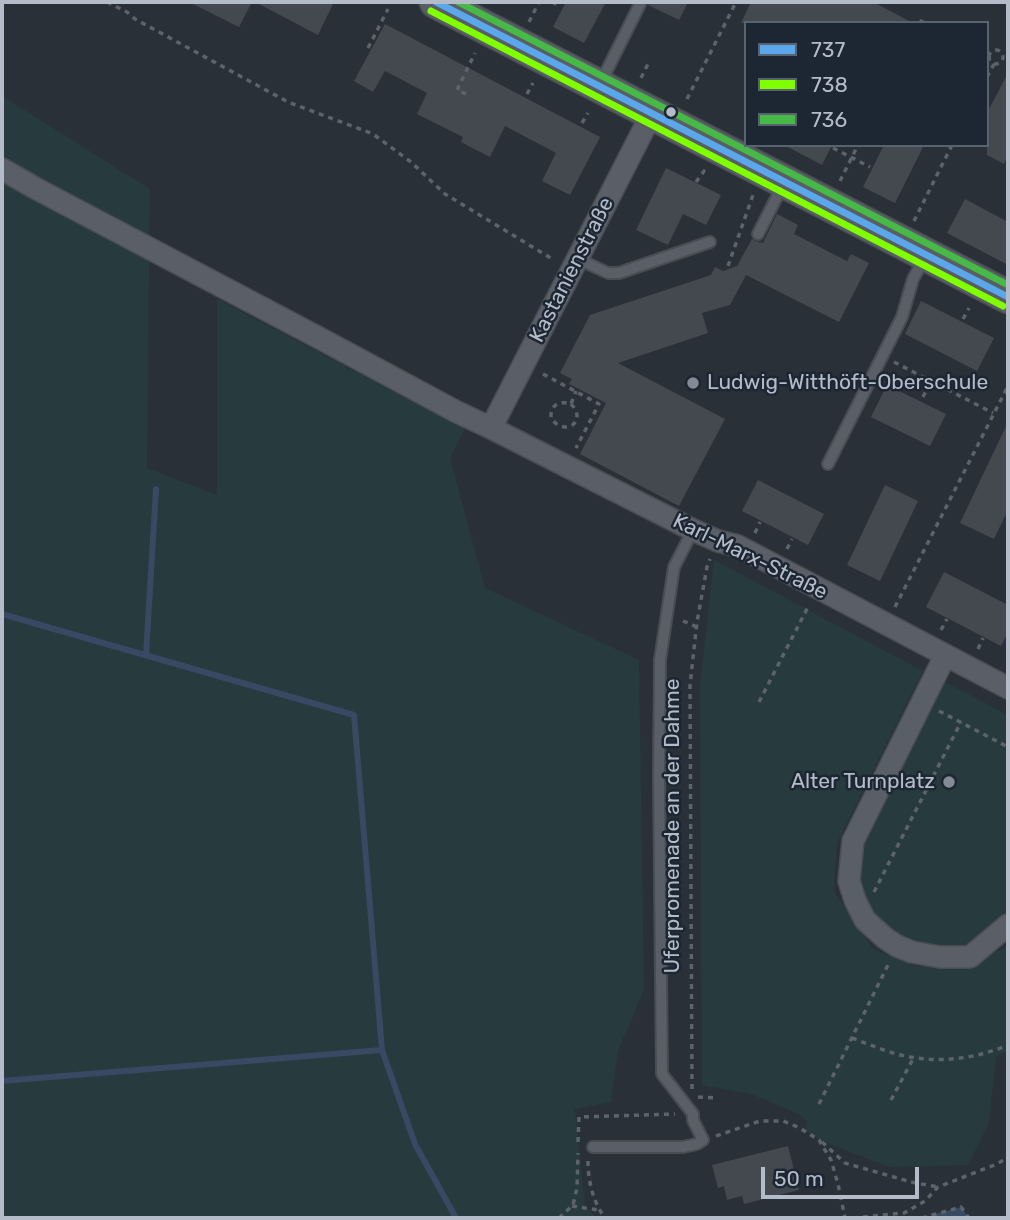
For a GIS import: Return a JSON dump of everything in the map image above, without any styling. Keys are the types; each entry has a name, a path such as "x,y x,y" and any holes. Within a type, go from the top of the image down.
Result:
{"main road":[{"path":"436,2 593,99 652,113 1008,297"}],"street":[{"name":"Kastanienstraße","path":"491,428 652,113"},
{"name":"Karl-Marx-Straße","path":"2,169 455,411 693,530 738,546 1008,688"},
{"path":"945,656 853,841 849,881 865,920 885,938 912,952 940,957 970,957 1008,925"}],"lane":[{"path":"593,99 641,2"},
{"path":"758,234 785,182"},
{"path":"575,265 608,273 619,272 710,242"},
{"path":"828,464 902,317 914,279 915,248"},
{"name":"Uferpromenade an der Dahme","path":"693,530 674,567 660,660 662,1074 693,1114 693,1121 703,1140"},
{"path":"593,1147 683,1147 703,1140"}],"path":[{"path":"107,2 288,102 373,134 411,162 444,194 575,265"},
{"path":"552,2 560,6"},
{"path":"687,99 736,2"},
{"path":"368,48 388,9"},
{"path":"989,53 999,50 1006,60 994,64 989,61"},
{"path":"466,94 457,90 475,53"},
{"path":"640,81 648,64"},
{"path":"989,73 994,64"},
{"path":"527,94 533,83"},
{"path":"582,122 593,99"},
{"path":"827,205 857,147"},
{"path":"915,248 952,147"},
{"path":"833,148 870,167"},
{"path":"696,182 704,171"},
{"path":"728,266 752,196"},
{"path":"964,319 970,308"},
{"path":"883,356 994,413"},
{"path":"543,374 599,404 575,451"},
{"path":"923,397 931,381"},
{"path":"885,624 1008,386"},
{"path":"571,404 576,391"},
{"path":"561,402 571,404 578,415 573,425 565,428 556,424 551,418 553,407 561,402"},
{"name":"Uferpromenade an der Dahme","path":"717,1098 692,1097 691,685 697,622 707,567 718,541"},
{"path":"759,702 817,589"},
{"path":"975,654 983,638"},
{"path":"922,702 1008,747"},
{"path":"872,897 961,722"},
{"path":"819,1104 891,958"},
{"path":"852,1038 914,1058 962,1058 985,1054 1008,1045"},
{"path":"891,1100 914,1058"},
{"path":"703,1140 760,1121 783,1121 819,1140 845,1163 939,1187"},
{"path":"819,1140 831,1160 845,1218"},
{"path":"593,1147 587,1149 588,1178 599,1210 605,1218"},
{"path":"853,1218 904,1213 925,1201 939,1187 1008,1157"},
{"path":"559,1218 572,1206 599,1210"},
{"path":"922,1218 961,1207 969,1218"}],"green space":[{"path":"2,96 150,189 147,468 217,495 217,299 465,429 450,458 485,588 639,660 644,990 618,1051 611,1102 575,1109 585,1206 597,1218 2,1218"},
{"path":"714,560 923,671 837,843 834,891 872,948 914,966 957,968 1003,949 1008,943 1008,1050 996,1057 989,1123 968,1165 889,1167 820,1140 805,1130 807,1121 799,1114 751,1094 702,1085 700,686"},
{"name":"Alter Turnplatz","path":"943,681 1008,715 1008,912 972,944 946,950 914,946 887,931 867,908 855,880 856,848"}],"water":[{"path":"961,1207 969,1218 922,1218"}],"building":[{"path":"189,2 252,2 239,27"},
{"path":"255,2 334,2 318,35"},
{"path":"566,2 606,2 584,43 553,27"},
{"path":"649,2 688,2 679,20 648,5"},
{"path":"751,2 873,2 909,21 744,21 741,23"},
{"path":"385,24 600,137 570,195 542,181 556,153 505,126 490,157 461,142 463,137 417,114 427,93 385,71 373,92 354,81"},
{"path":"1008,73 1008,155 1004,164 987,155 989,109"},
{"path":"788,147 831,147 822,165"},
{"path":"883,147 923,147 895,203 863,187"},
{"path":"666,168 721,195 706,225 683,214 668,245 636,230"},
{"path":"965,199 1008,222 1008,265 947,233"},
{"path":"777,214 798,225 794,234 847,261 851,254 869,263 839,322 746,275 730,305 702,313 708,333 618,363 725,419 679,506 580,454 606,403 569,384 572,379 560,373 590,315 711,275 715,267 723,271 737,266 752,239 763,243"},
{"path":"921,301 994,338 977,371 905,334"},
{"path":"887,385 946,414 930,446 871,417"},
{"path":"1008,422 1008,510 994,539 960,523"},
{"path":"758,480 824,514 808,545 742,511"},
{"path":"885,485 918,501 880,581 847,565"},
{"path":"944,572 1008,605 1008,632 1001,646 926,607"},
{"path":"788,1146 799,1190 744,1204 742,1196 727,1200 724,1186 718,1188 712,1165"}],"waterway":[{"path":"146,655 156,489"},
{"path":"2,614 354,715 382,1050 415,1144 456,1218"},
{"path":"2,1081 382,1050"}],"transit line":[{"name":"737","path":"436,2 1008,297"},
{"name":"736","path":"458,2 1008,285"},
{"name":"738","path":"431,11 1003,306"}],"place":[{"name":"Ludwig-Witthöft-Oberschule","path":"693,383"},
{"name":"Alter Turnplatz","path":"949,782"}]}
